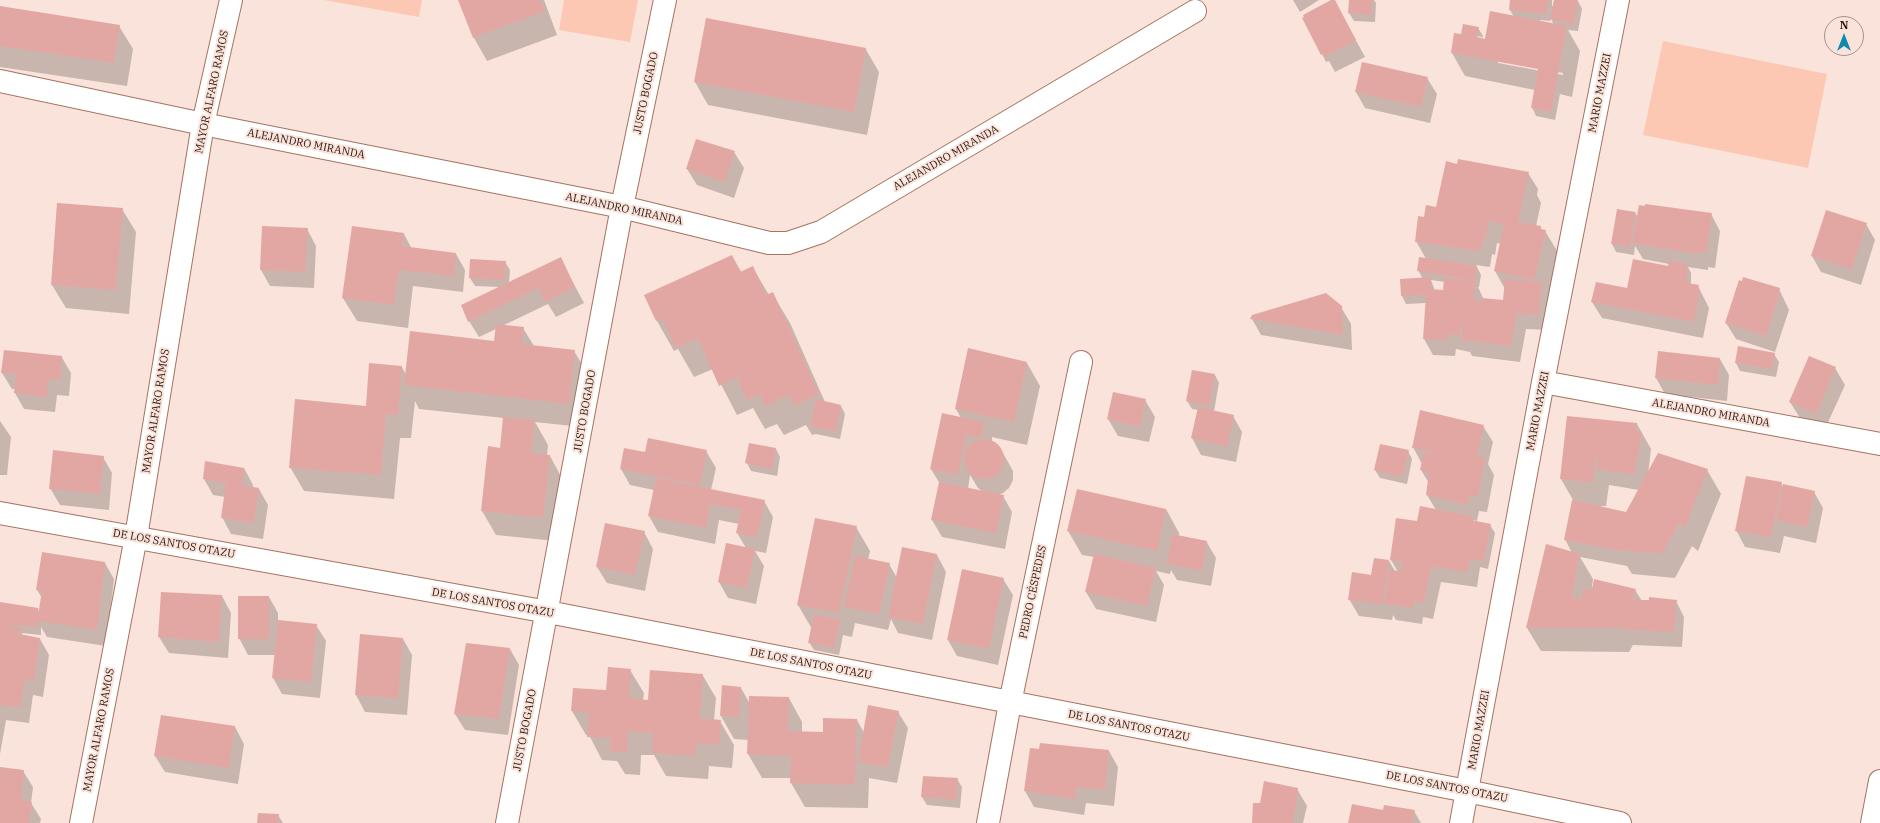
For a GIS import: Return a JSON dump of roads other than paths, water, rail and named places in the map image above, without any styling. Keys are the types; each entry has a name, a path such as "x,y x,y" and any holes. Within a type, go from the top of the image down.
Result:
{"street":[{"name":"MAYOR ALFARO RAMOS","path":"82,823 136,537 203,124 231,0"},
{"name":"JUSTO BOGADO","path":"507,823 548,612 622,207 665,0"},
{"name":"MARIO MAZZEI","path":"1461,823 1543,382 1618,0"},
{"name":"ALEJANDRO MIRANDA","path":"0,81 203,124 622,207 769,243 788,243 821,232 1195,11"},
{"name":"PEDRO CÉSPEDES","path":"988,823 1010,703 1081,362"},
{"name":"ALEJANDRO MIRANDA","path":"1543,382 1880,444"},
{"name":"DE LOS SANTOS OTAZU","path":"0,513 548,612 1467,791 1620,823"},
{"path":"1872,823 1880,781"}]}
